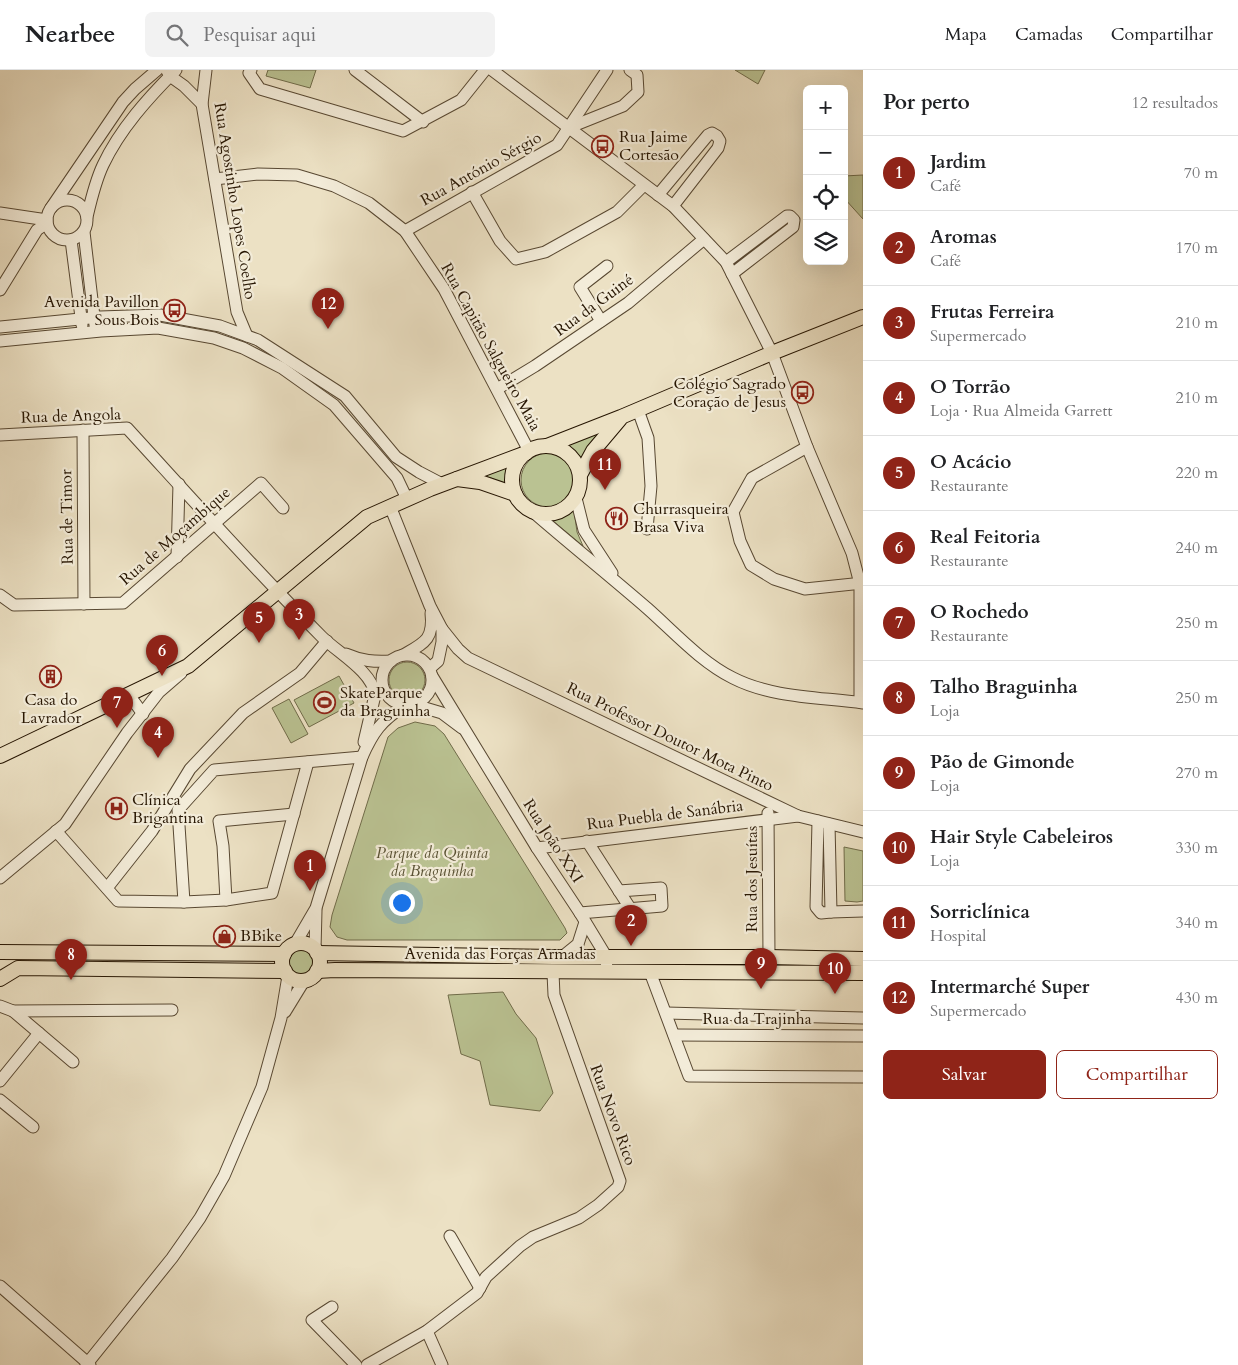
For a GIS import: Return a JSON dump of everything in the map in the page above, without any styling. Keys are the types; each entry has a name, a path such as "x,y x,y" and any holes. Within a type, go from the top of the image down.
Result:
{"main road":[{"path":"0,756 188,666 367,517 442,484 621,417 772,352 863,317"},
{"path":"580,475 593,451 621,417"},
{"path":"527,452 518,461 513,472 512,483 515,494 519,501 532,511 546,514 561,512 576,498 580,487 580,475 578,466 572,458 556,447 547,446"},
{"path":"457,478 480,482 515,494"},
{"path":"296,944 291,946 284,954 282,966 286,974 293,979 304,981 310,979 317,972 320,959 316,952"},
{"name":"Avenida das Forças Armadas","path":"296,944 306,944 316,952 562,957 863,959"},
{"path":"0,952 284,954"},
{"path":"556,972 566,966 597,965 606,956"},
{"path":"0,979 18,968 286,974"},
{"name":"Avenida das Forças Armadas","path":"317,972 335,970 863,973"}],"street":[{"path":"0,290 37,230 47,222 51,208 123,102 157,70"},
{"path":"202,70 204,86"},
{"name":"Rua Agostinho Lopes Coelho","path":"206,70 202,104 237,312 247,336"},
{"path":"251,70 250,73 260,89 403,131 461,100 485,70"},
{"path":"355,70 423,122"},
{"path":"492,70 673,206 726,262 772,352 808,447 852,553 862,584 862,702 781,693 758,688 733,678 710,663 532,511"},
{"name":"Rua António Sérgio","path":"405,230 557,145 607,70"},
{"path":"568,128 623,106 638,92 637,75 630,70"},
{"path":"47,222 53,234 64,240 76,239 84,232 93,192 103,165 135,114 171,72 202,104"},
{"path":"658,195 708,135 712,133 717,136 720,141 718,148 673,206"},
{"name":"Rua Capitão Salgueiro Maia","path":"215,179 258,174 297,175 334,186 369,203 405,230 444,288 497,389 527,452"},
{"path":"472,192 500,241 516,259 545,252 617,212 644,185"},
{"path":"51,208 62,200 76,201 86,211 88,218"},
{"path":"0,213 47,222"},
{"path":"726,262 787,216 794,220 793,227 732,274"},
{"path":"84,232 96,331"},
{"name":"Rua da Guiné","path":"497,389 536,366 628,303 704,239"},
{"path":"70,240 82,333"},
{"path":"601,321 580,287 607,266"},
{"path":"220,326 237,312"},
{"path":"0,327 94,318 160,315 220,326 258,340 345,396 396,457 442,484"},
{"path":"0,341 96,331 158,328 214,338 243,348 282,368 334,405 397,478 407,499"},
{"path":"638,410 648,438 651,486 647,529"},
{"name":"Rua de Angola","path":"0,435 128,428 276,591 329,644 367,676 372,682 375,694"},
{"name":"Rua de Timor","path":"83,430 84,604"},
{"path":"808,447 752,478 734,512 740,541 751,565 774,579 805,588 862,584"},
{"name":"Rua de Moçambique","path":"0,595 14,605 123,603 261,483 283,508"},
{"path":"177,557 179,484"},
{"path":"576,498 584,530 620,585"},
{"path":"107,888 152,831 190,768 243,713 300,673 329,644 356,658 372,662 391,661 422,644 429,638 432,631 430,606 390,506"},
{"name":"Rua Professor Doutor Mota Pinto","path":"430,606 442,629 458,650"},
{"path":"362,757 377,727 390,715 427,697 431,690 433,668 442,642 442,629"},
{"path":"422,644 442,642"},
{"name":"Rua Professor Doutor Mota Pinto","path":"442,642 458,650 468,658 798,816 863,832"},
{"path":"403,655 418,657 433,668"},
{"name":"Rua Professor Doutor Mota Pinto","path":"433,668 452,655 468,658"},
{"path":"296,944 316,908 362,757 375,694 383,672 391,661"},
{"path":"0,878 65,824 142,714 160,692 188,666"},
{"name":"Rua João XXI","path":"433,668 464,729 606,956 607,972"},
{"path":"382,679 385,693 390,699 409,705"},
{"path":"125,696 132,700 142,714"},
{"name":"Rua João XXI","path":"409,705 442,713 464,729"},
{"path":"184,902 178,810 214,770 362,757"},
{"path":"56,831 118,901 184,902 226,900 272,893 308,762"},
{"name":"Rua dos Jesuítas","path":"768,802 769,957"},
{"path":"226,900 223,846 219,821 294,814"},
{"name":"Rua Puebla de Sanábria","path":"537,848 798,816"},
{"path":"823,823 816,907 821,913 863,911"},
{"path":"587,842 630,908"},
{"path":"562,957 578,944 583,917 630,908 662,906 661,888 619,891"},
{"path":"316,908 316,952"},
{"name":"Rua Novo Rico","path":"371,1364 427,1331 458,1309 478,1293 486,1277 520,1246 533,1237 579,1218 598,1205 618,1186 620,1181 558,1009 554,995 556,972"},
{"path":"650,972 689,1076 863,1077"},
{"path":"0,1286 88,1364 172,1258 200,1218 224,1176 262,1087 281,1018 286,974"},
{"path":"281,1018 304,981"},
{"path":"0,1006 13,1011 73,1062"},
{"path":"13,1011 172,1010"},
{"name":"Rua da Trajinha","path":"666,1014 863,1018"},
{"path":"2,1077 39,1033"},
{"name":"Rua da Trajinha","path":"674,1035 863,1036"},
{"path":"0,1100 33,1128"},
{"path":"450,1236 480,1288"},
{"path":"332,1307 312,1320 356,1365"},
{"path":"427,1331 442,1365"}],"green space":[{"path":"268,70 316,70 310,88 266,76"},
{"path":"735,70 765,70 758,84"},
{"path":"863,175 863,219 848,202 848,176"},
{"path":"602,429 589,445 581,463 576,452 566,444"},
{"path":"548,453 558,455 567,461 573,470 575,480 573,490 567,499 558,505 548,507 538,505 529,499 523,490 521,480 523,470 529,461 538,455"},
{"path":"512,464 508,475 509,486 481,476"},
{"path":"574,510 577,532 583,546 552,520"},
{"path":"407,662 414,663 420,667 424,673 424,687 420,693 414,697 407,698 400,697 394,693 390,687 389,680 390,673 394,667 400,663"},
{"name":"SkateParque da Braguinha","path":"339,676 354,703 309,727 294,700"},
{"path":"289,699 308,734 291,743 272,708"},
{"name":"Parque da Quinta da Braguinha","path":"415,722 435,726 444,734 565,928 567,933 560,940 347,940 337,937 330,927 332,915 388,737 398,728"},
{"path":"844,847 863,851 863,901 845,901"},
{"path":"301,949 310,953 314,962 310,971 301,975 292,971 288,962 292,953"},
{"path":"503,992 516,1014 536,1038 553,1093 540,1111 490,1105 480,1061 461,1054 448,995"}],"place":[{"name":"Rua Jaime Cortesão","path":"603,146"},
{"name":"Avenida Pavillon Sous Bois","path":"175,311"},
{"name":"Intermarché Super","path":"328,329"},
{"name":"Colégio Sagrado Coração de Jesus","path":"802,393"},
{"name":"Sorriclínica","path":"605,490"},
{"name":"Churrasqueira Brasa Viva","path":"617,518"},
{"name":"Frutas Ferreira","path":"299,640"},
{"name":"O Acácio","path":"259,643"},
{"name":"Casa do Lavrador","path":"51,676"},
{"name":"Real Feitoria","path":"162,676"},
{"name":"SkateParque da Braguinha","path":"324,702"},
{"name":"O Rochedo","path":"117,728"},
{"name":"O Torrão","path":"158,758"},
{"name":"Clínica Brigantina","path":"116,809"},
{"name":"Jardim","path":"310,891"},
{"name":"BBike","path":"224,936"},
{"name":"Aromas","path":"631,946"},
{"name":"Talho Braguinha","path":"71,980"},
{"name":"Pão de Gimonde","path":"761,989"},
{"name":"Hair Style Cabeleiros","path":"835,994"}]}
